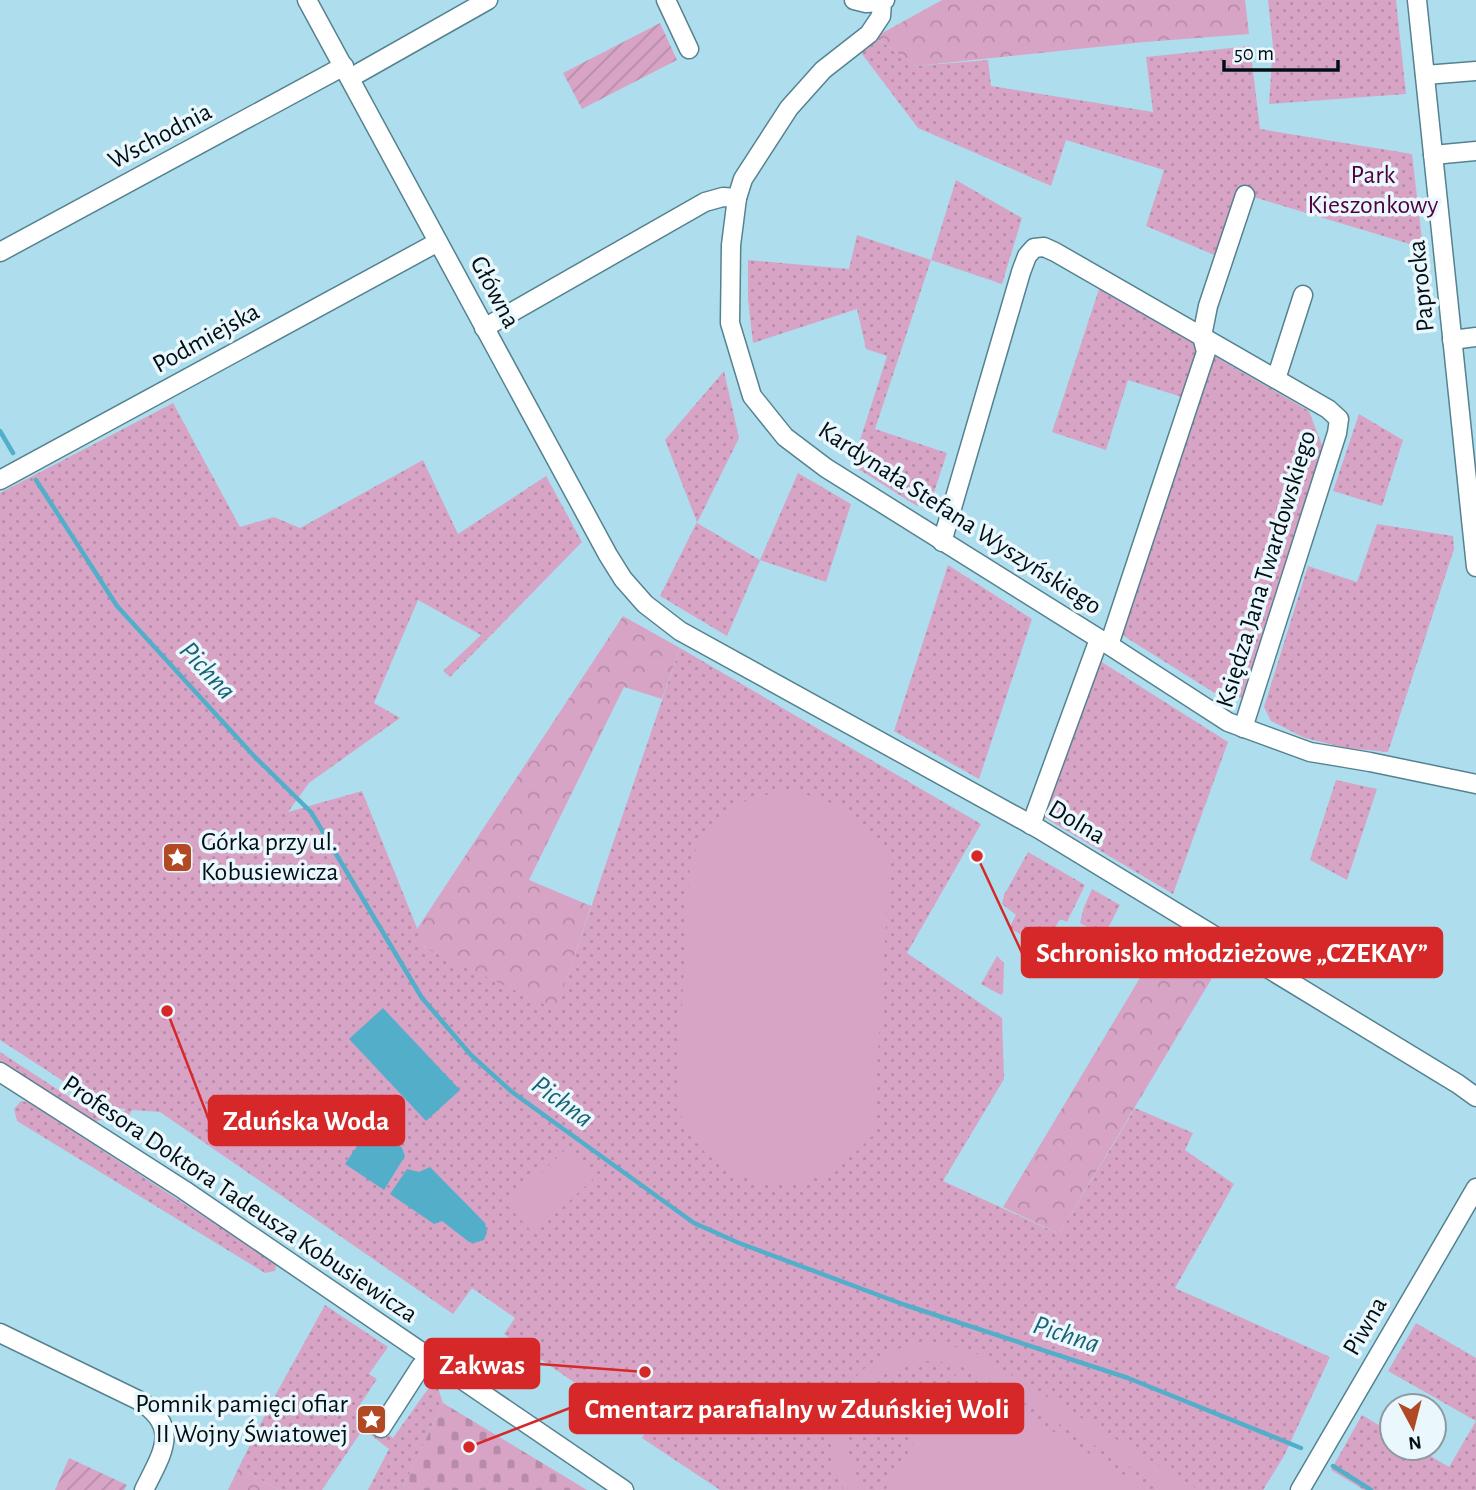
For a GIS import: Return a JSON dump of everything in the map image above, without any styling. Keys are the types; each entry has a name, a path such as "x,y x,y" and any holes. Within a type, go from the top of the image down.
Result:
{"street":[{"name":"Główna","path":"307,0 608,555 623,579 645,604"},
{"name":"Wschodnia","path":"0,252 488,0"},
{"path":"666,0 689,49"},
{"path":"854,0 866,3 884,1"},
{"name":"Paprocka","path":"1416,0 1476,567"},
{"name":"Kardynała Stefana Wyszyńskiego","path":"884,1 881,16 869,34 822,70 789,108 743,179 737,198 731,245 730,323 752,396 785,436 826,468 1228,722 1310,752 1476,784"},
{"path":"1425,75 1476,71"},
{"path":"1433,155 1476,151"},
{"path":"1202,336 1245,195"},
{"path":"485,328 705,202 723,197 737,198"},
{"name":"Podmiejska","path":"0,480 438,242"},
{"name":"Księdza Jana Twardowskiego","path":"942,542 1021,272 1027,256 1034,248 1044,247 1055,252 1328,409 1339,419 1333,446 1243,728"},
{"path":"1276,379 1303,295"},
{"name":"Kardynała Stefana Wyszyńskiego","path":"1104,642 1206,352 1202,336"},
{"path":"1452,340 1476,337"},
{"name":"Dolna","path":"645,604 680,631 1031,825 1476,1097"},
{"path":"1031,825 1104,642"},
{"name":"Profesora Doktora Tadeusza Kobusiewicza","path":"0,1072 184,1189 624,1490"},
{"name":"Piwna","path":"1300,1490 1476,1188"},
{"path":"0,1332 155,1411 163,1422 165,1436 162,1452 144,1490"},
{"path":"381,1428 421,1366"}],"green space":[{"path":"942,0 1245,0 1249,34 916,66 875,37"},
{"path":"1268,0 1396,0 1406,94 1269,104 1273,46"},
{"path":"660,23 677,60 582,109 563,73"},
{"name":"Park Kieszonkowy","path":"875,37 916,66 988,60 991,86 1153,112 1146,57 1250,46 1260,129 1412,154 1423,248 1240,193 1219,257 1146,226 1164,170 1066,140 1051,186 918,128 859,50"},
{"path":"956,180 1022,218 1002,284 931,260"},
{"path":"857,235 931,260 875,429 947,453 931,501 917,506 852,465 887,356 866,349 857,309 753,343 748,299 748,260 849,269"},
{"path":"1099,289 1201,348 1185,398 1128,380 1106,450 1052,432"},
{"path":"1211,354 1309,411 1323,448 1242,697 1229,702 1119,633"},
{"path":"724,371 739,438 697,523 760,560 727,636 660,596 697,522 665,440"},
{"path":"173,403 240,527 274,517 300,528 423,460 458,534 546,476 582,542 450,677 443,671 481,635 418,600 374,703 400,718 309,783 288,812 362,791 425,948 556,1009 680,648 981,824 907,953 1002,1018 1004,1079 943,1181 1059,1234 1135,1108 1193,1133 1185,1150 1234,1184 1175,1288 1330,1357 1284,1456 1263,1490 720,1490 642,1438 646,1432 504,1334 515,1318 472,1288 453,1314 160,1112 132,1110 127,1119 147,1132 143,1137 116,1120 126,1109 103,1107 0,1040 0,493"},
{"path":"1359,414 1403,440 1382,506 1333,491"},
{"path":"798,473 851,504 826,582 760,560"},
{"path":"1377,524 1453,536 1454,549 1388,752 1346,748 1305,738 1271,721 1264,707 1308,566 1357,582"},
{"path":"948,565 1032,619 979,779 894,731"},
{"path":"623,616 680,648 662,699 624,687 529,880 591,906 556,1010 425,948 417,929"},
{"path":"1097,659 1228,742 1173,894 1042,816"},
{"path":"1336,780 1377,789 1347,880 1310,860"},
{"path":"793,792 823,800 849,814 872,835 890,860 873,1135 846,1161 830,1171 791,1183 747,1178 727,1169 695,1141 684,1122 677,1100 689,874 694,854 702,837 725,812 755,798"},
{"path":"1028,852 1085,885 1067,922 1060,919 1044,947 1009,928 1016,915 1002,904 1004,895"},
{"path":"1092,889 1120,905 1109,926 1102,931 1080,923"},
{"path":"1165,936 1218,968 1059,1234 1003,1207"},
{"path":"997,956 1004,963 1001,995 981,984"},
{"path":"0,1052 103,1119 94,1122 0,1062"},
{"path":"21,1101 28,1102 272,1261 276,1266 275,1271 265,1273 17,1121 14,1109"},
{"path":"565,1150 593,1179 534,1234 507,1205"},
{"path":"325,1305 388,1347 369,1374 377,1379 357,1409 393,1438 435,1379 443,1403 402,1490 368,1490 389,1449 363,1429 322,1490 278,1490 239,1467"},
{"path":"1416,1323 1476,1358 1476,1421 1448,1405 1448,1392 1425,1392 1388,1371"},
{"path":"918,1343 948,1345 977,1354 1199,1490 1157,1490 1138,1472 974,1372 943,1362 915,1363 889,1372 869,1388 855,1409 848,1434 851,1462 864,1490 844,1490 835,1465 831,1441 834,1418 842,1397 854,1378 872,1363 893,1351"},
{"path":"957,1373 1149,1490 885,1490"},
{"path":"443,1403 587,1490 402,1490"},
{"path":"1362,1415 1378,1425 1378,1462 1441,1462 1449,1467 1476,1421 1476,1490 1364,1490 1331,1470"},
{"path":"69,1458 127,1485 124,1490 55,1490"},
{"path":"239,1467 278,1490 228,1490"}],"water":[{"path":"383,1008 460,1090 426,1121 349,1039"},
{"path":"375,1119 402,1148 405,1156 384,1190 345,1164"},
{"path":"430,1167 485,1223 487,1232 484,1240 469,1242 442,1221 434,1224 390,1194 407,1169 419,1172"}],"waterway":[{"name":"Pichna","path":"0,431 13,453"},
{"name":"Pichna","path":"36,480 117,606 253,755 311,812 422,998 471,1055 512,1092 694,1223 739,1243 905,1305 1128,1378 1301,1448"},
{"name":"Pichna","path":"1333,1466 1371,1490"}],"place":[{"name":"Schronisko młodzieżowe „CZEKAY”","path":"977,856"},
{"name":"Górka przy ul. Kobusiewicza","path":"178,857"},
{"name":"Zduńska Woda","path":"167,1011"},
{"name":"Zakwas","path":"645,1372"},
{"name":"Pomnik pamięci ofiar II Wojny Światowej","path":"371,1419"},
{"name":"Cmentarz parafialny w Zduńskiej Woli","path":"469,1447"}]}
